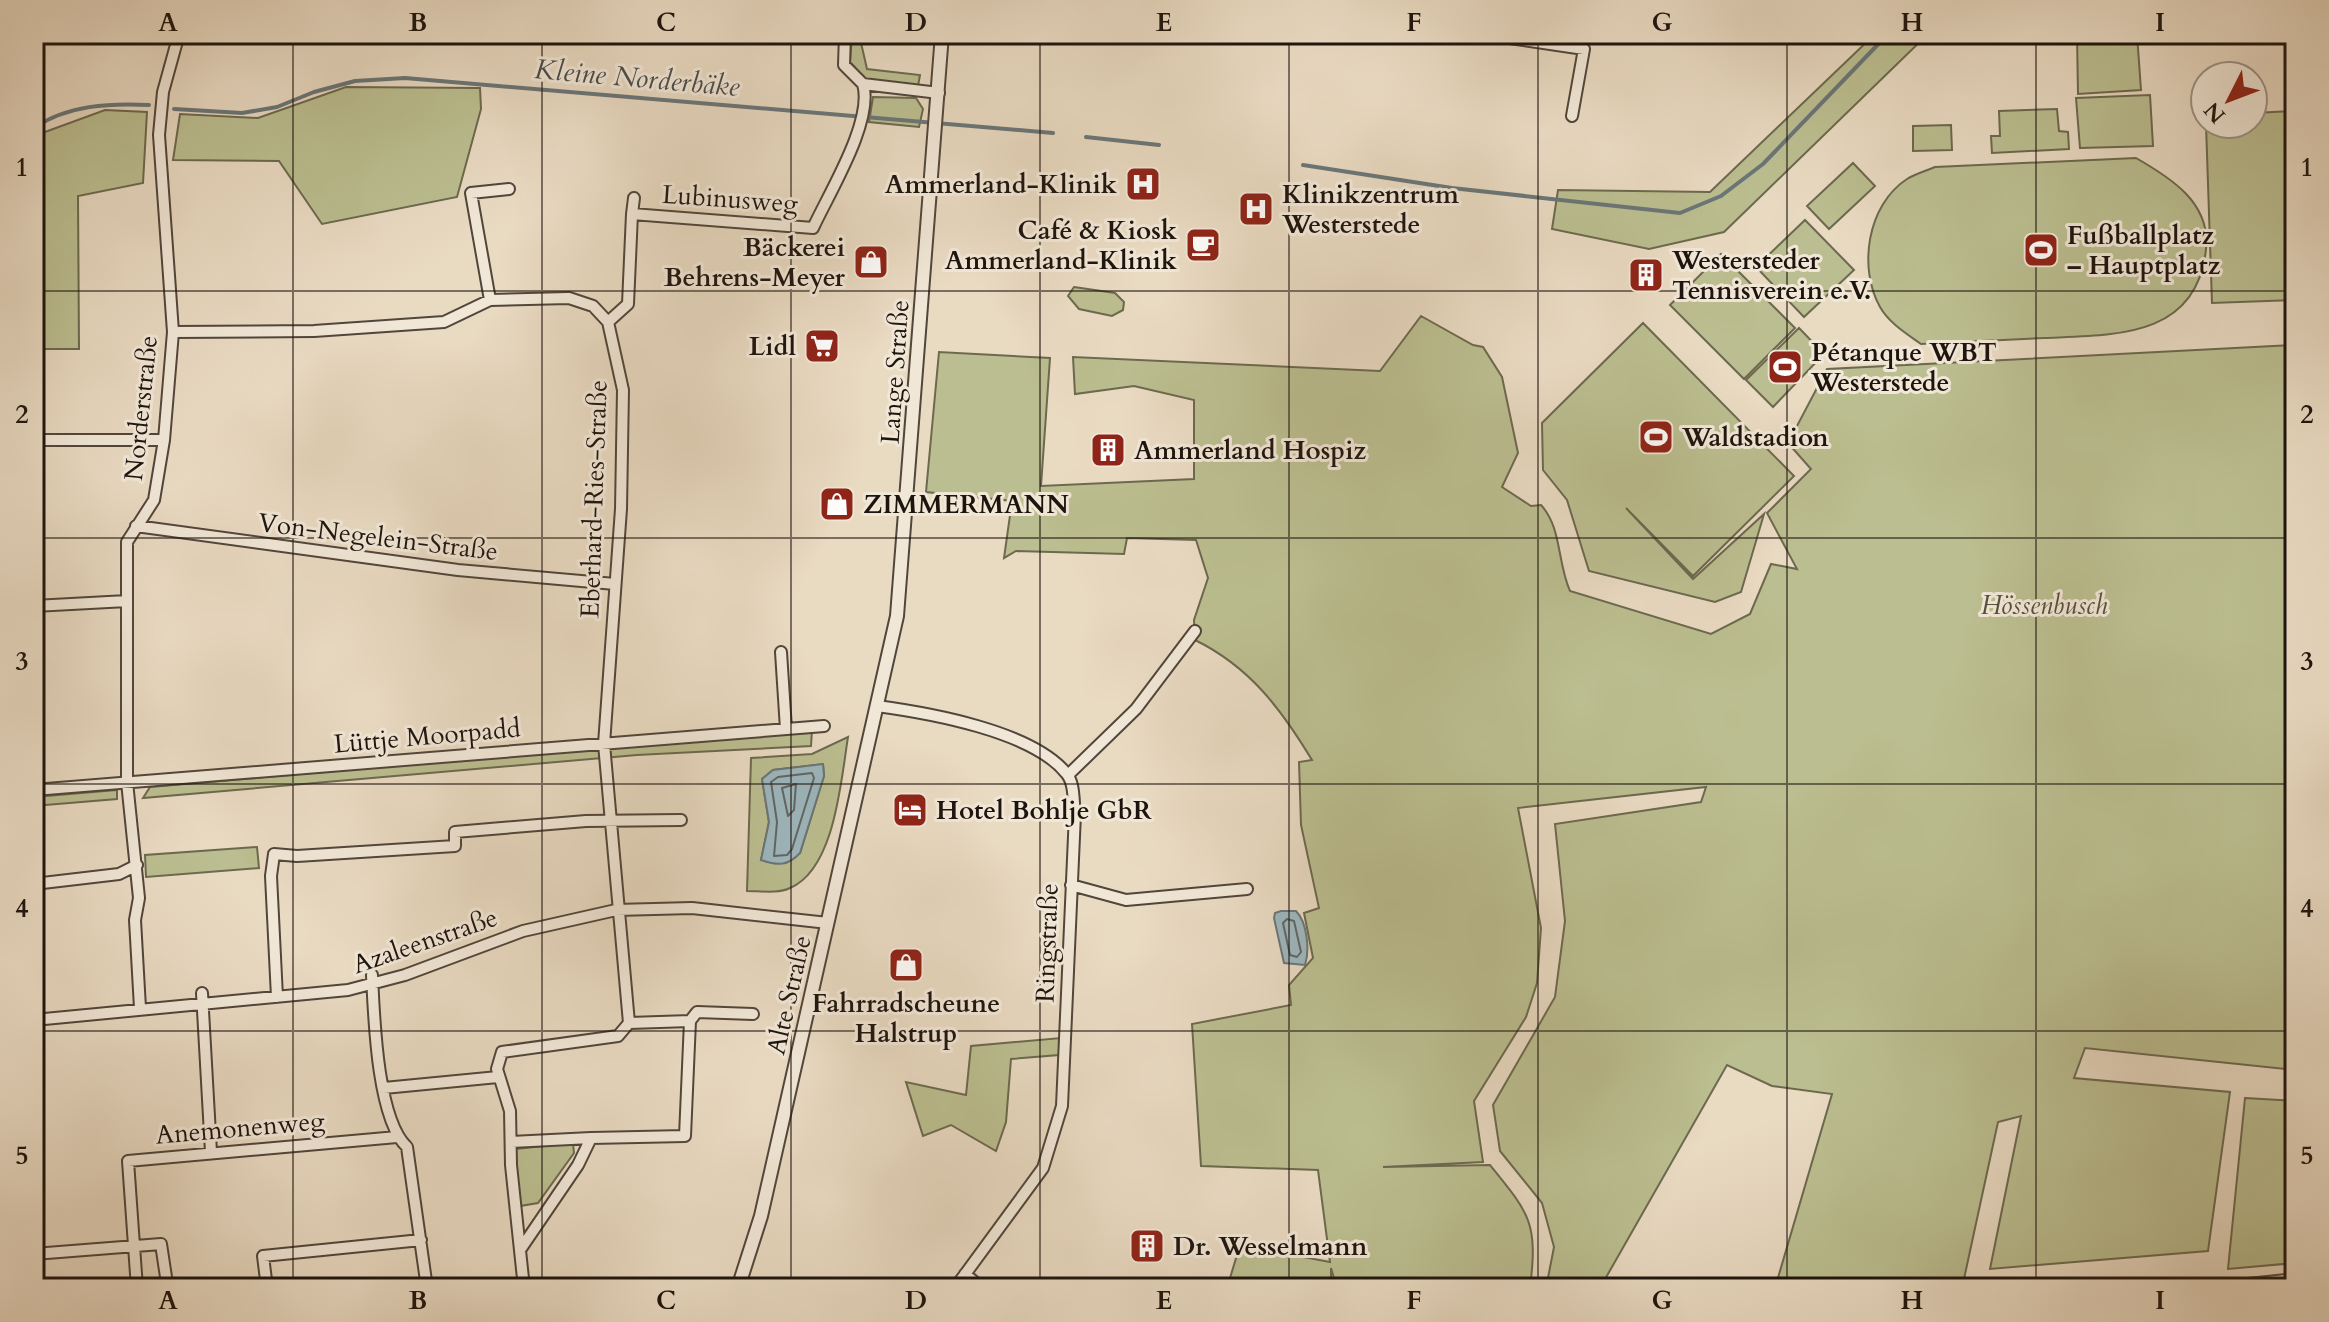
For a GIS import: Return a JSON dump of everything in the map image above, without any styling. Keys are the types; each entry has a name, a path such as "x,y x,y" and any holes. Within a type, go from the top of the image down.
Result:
{"street":[{"name":"Norderstraße","path":"140,1008 135,920 139,898 127,782 127,542 154,500 164,440 173,332 160,123 163,92 179,34"},
{"path":"845,34 844,65 863,84 938,97"},
{"name":"Lange Straße","path":"877,709 901,584 942,34"},
{"path":"1482,34 1584,49 1572,116"},
{"name":"Lubinusweg","path":"632,214 813,228 858,129 864,103 863,84"},
{"path":"490,300 471,193 509,189"},
{"name":"Lubinusweg","path":"608,322 628,304 634,198"},
{"path":"173,332 314,331 444,322 490,300 569,298 593,306 608,322"},
{"name":"Eberhard-Ries-Straße","path":"608,322 623,390 621,509 604,744 616,910 629,1023"},
{"path":"34,440 164,440"},
{"name":"Von-Negelein-Straße","path":"136,526 458,570 615,584"},
{"path":"34,606 127,601"},
{"path":"877,709 1007,737 1044,754 1068,775 1136,709 1195,631"},
{"path":"781,652 786,729"},
{"name":"Alte Straße","path":"738,1288 761,1216 877,709"},
{"name":"Lüttje Moorpadd","path":"34,790 824,726"},
{"name":"Ringstraße","path":"955,1288 1043,1168 1051,1149 1066,1083 1075,814 1068,775"},
{"path":"277,997 271,876 274,854 297,856 455,846 455,832 609,821 681,820"},
{"path":"34,884 119,874 137,865"},
{"path":"1071,885 1126,900 1247,889"},
{"name":"Azaleenstraße","path":"34,1020 202,998 277,997 372,980 523,931 616,910 692,908 828,923"},
{"path":"372,980 384,1088 397,1137 407,1147 427,1288"},
{"path":"202,998 211,1152"},
{"path":"511,1142 685,1136 690,1021 697,1012 753,1014"},
{"path":"524,1288 511,1165 510,1111 498,1077 502,1052 618,1036 629,1023 690,1021"},
{"path":"384,1088 498,1077"},
{"name":"Anemonenweg","path":"134,1246 128,1161 397,1137"},
{"path":"520,1250 578,1165 591,1138"},
{"path":"267,1288 263,1256 421,1240"},
{"path":"34,1254 161,1244 166,1277 164,1288"},
{"path":"134,1246 137,1288"},
{"path":"965,1274 977,1284 997,1288"},
{"path":"2210,1288 2295,1279"}],"green space":[{"path":"852,34 859,34 867,69 920,75 918,86 865,79 850,62"},
{"path":"1875,34 1928,34 1724,232 1649,249 1552,229 1558,190 1710,192"},
{"path":"2077,34 2137,34 2141,90 2078,94"},
{"path":"346,87 480,88 481,109 457,197 322,224 279,161 173,160 180,114 258,118"},
{"path":"2150,95 2153,146 2080,148 2076,98"},
{"path":"873,97 916,98 923,109 919,127 869,122"},
{"path":"2057,109 2059,131 2068,132 2069,149 1992,153 1991,136 2000,136 1999,111"},
{"path":"105,110 147,112 143,183 78,196 79,349 34,349 34,136"},
{"path":"2295,111 2295,300 2212,303 2207,140 2269,140 2269,112"},
{"path":"1951,125 1952,150 1913,151 1913,126"},
{"path":"2136,158 2175,183 2186,194 2202,218 2206,233 2206,249 2199,279 2187,300 2169,316 2148,326 2097,335 1921,344 1893,323 1880,307 1869,274 1870,238 1883,204 1893,190 1907,179 1935,167"},
{"path":"1853,163 1875,186 1829,229 1807,206"},
{"path":"1805,220 1854,270 1804,317 1756,267"},
{"path":"1721,254 1795,328 1744,379 1670,305"},
{"path":"1074,287 1115,293 1124,302 1123,310 1112,316 1079,309 1068,296"},
{"name":"Hössenbusch","path":"1421,316 1473,345 1483,347 1502,377 1518,453 1502,487 1531,506 1541,505 1548,514 1570,591 1711,634 1750,614 1771,564 1797,569 1767,513 1811,469 1788,443 1827,369 2295,345 2295,1070 2085,1048 2074,1078 2230,1092 2208,1251 1990,1269 2021,1116 1998,1122 1962,1288 1775,1288 1832,1094 1772,1086 1727,1065 1600,1288 1546,1288 1554,1247 1542,1203 1500,1151 1493,1105 1555,997 1565,921 1555,824 1701,802 1706,787 1518,808 1541,928 1537,983 1526,1017 1474,1101 1483,1162 1383,1167 1490,1165 1528,1220 1533,1248 1530,1288 1337,1288 1331,1268 1331,1288 1227,1288 1240,1245 1330,1262 1318,1170 1201,1166 1192,1024 1291,1005 1289,985 1313,958 1304,913 1319,908 1301,825 1299,762 1312,760 1276,707 1248,676 1195,640 1194,620 1208,578 1196,540 1127,538 1124,554 1016,551 1004,558 1012,501 926,492 939,352 1050,358 1041,486 1194,479 1194,400 1134,386 1075,394 1073,357 1380,371"},
{"name":"Waldstadion","path":"1643,323 1794,476 1693,576 1626,508 1693,579 1764,514 1741,592 1715,602 1589,571 1567,500 1543,470 1542,423"},
{"name":"Pétanque WBT Westerstede","path":"1799,328 1824,354 1773,407 1746,380"},
{"path":"812,730 811,746 637,755 143,798 150,787"},
{"path":"848,737 833,822 817,862 805,878 790,888 775,892 747,891 751,758 812,754","holes":["823,764 824,776 800,853 761,860 769,822 762,779 773,770"]},
{"path":"117,790 117,799 34,806 34,797"},
{"path":"257,847 259,868 146,877 145,855"},
{"path":"1061,1038 1059,1055 1011,1059 1006,1122 996,1151 951,1125 923,1136 906,1082 966,1095 971,1046"},
{"path":"2245,1098 2295,1101 2295,1263 2228,1269"},
{"path":"573,1143 574,1153 538,1203 520,1206 515,1149"}],"water":[{"path":"823,764 824,776 800,853 782,864 761,860 769,822 762,779 773,770"},
{"path":"1296,911 1303,922 1307,944 1305,965 1284,963 1274,918 1275,913"}],"waterway":[{"name":"Kleine Norderbäke","path":"1303,165 1452,188 1680,213 1721,196 1763,164 1888,34"},
{"name":"Kleine Norderbäke","path":"174,109 242,113 277,107 314,92 355,81 405,78 1053,133"},
{"name":"Kleine Norderbäke","path":"34,128 60,114 89,107 149,105"},
{"name":"Kleine Norderbäke","path":"1086,137 1159,145"}],"place":[{"name":"Ammerland-Klinik","path":"1143,184"},
{"name":"Klinikzentrum Westerstede","path":"1256,209"},
{"name":"Café & Kiosk Ammerland-Klinik","path":"1203,245"},
{"name":"Fußballplatz – Hauptplatz","path":"2041,250"},
{"name":"Bäckerei Behrens-Meyer","path":"871,262"},
{"name":"Westersteder Tennisverein e.V.","path":"1646,275"},
{"name":"Lidl","path":"822,346"},
{"name":"Pétanque WBT Westerstede","path":"1785,367"},
{"name":"Waldstadion","path":"1656,437"},
{"name":"Ammerland Hospiz","path":"1108,450"},
{"name":"ZIMMERMANN","path":"837,504"},
{"name":"Hotel Bohlje GbR","path":"910,810"},
{"name":"Fahrradscheune Halstrup","path":"906,965"},
{"name":"Dr. Wesselmann","path":"1147,1246"}]}
